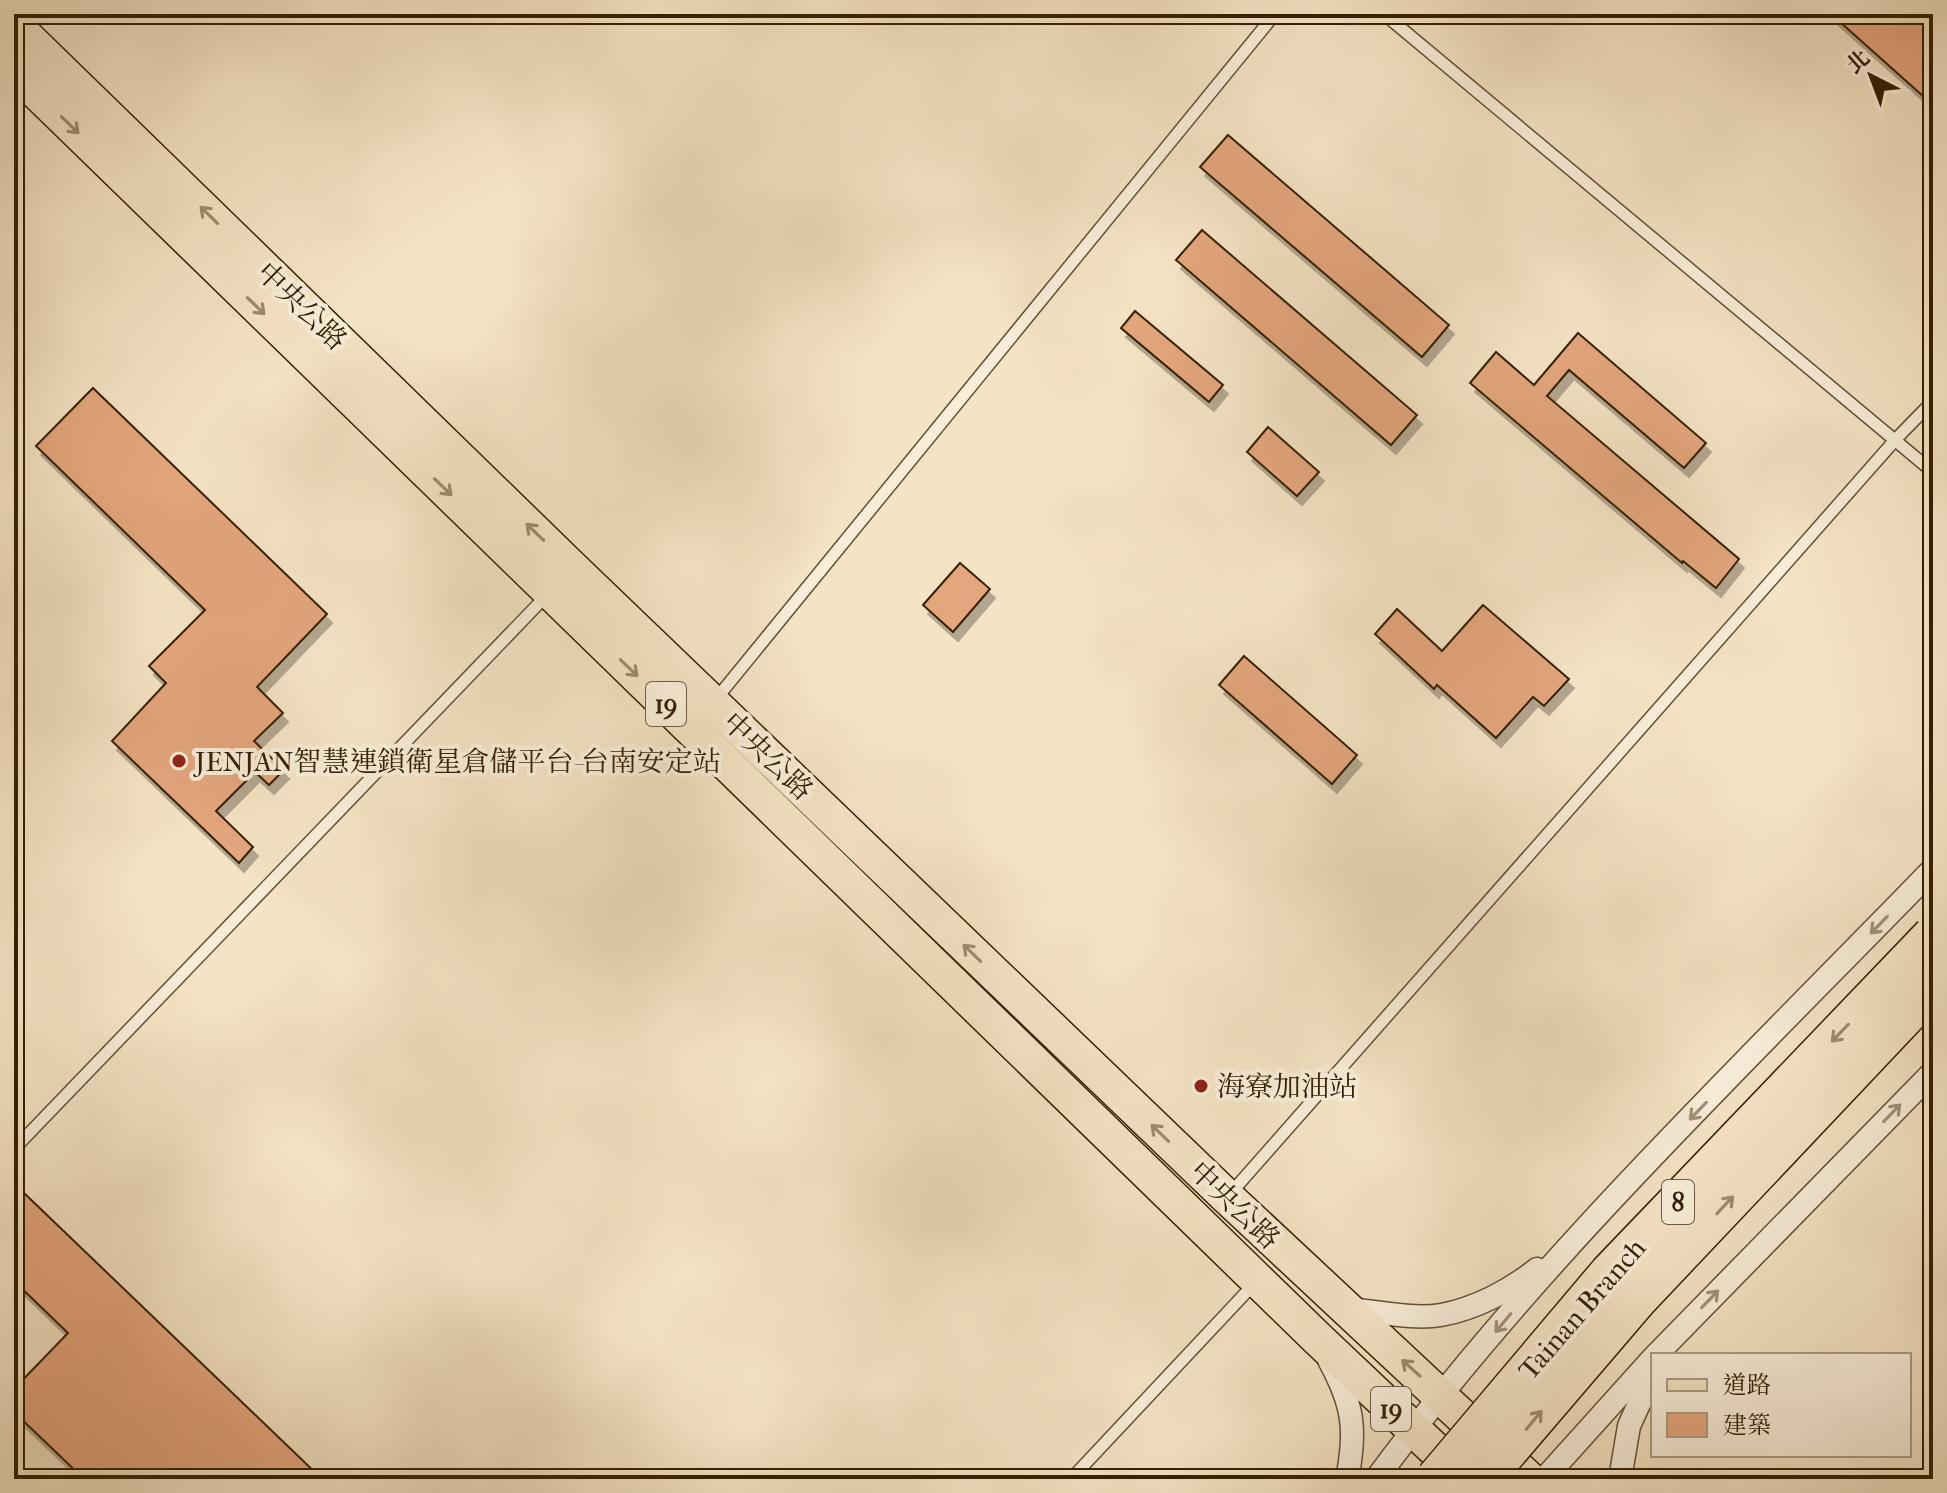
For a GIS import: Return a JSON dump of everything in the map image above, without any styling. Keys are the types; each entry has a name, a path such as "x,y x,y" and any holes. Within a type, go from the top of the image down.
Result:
{"highway":[{"name":"Tainan Branch","path":"1436,1479 1610,1273 1933,936"},
{"name":"Tainan Branch","path":"1483,1479 1637,1299 1933,986"}],"main road":[{"name":"中央公路","path":"14,25 1258,1280 1466,1479"},
{"name":"中央公路","path":"14,70 562,580 713,703 1227,1197 1529,1479"}],"street":[{"path":"1376,1479 1413,1430 1572,1241 1933,869"},
{"path":"1659,1353 1933,1072"},
{"path":"1345,1309 1441,1315 1480,1302 1518,1284 1572,1241"},
{"path":"1317,1338 1350,1405 1353,1437 1347,1479"},
{"path":"1544,1479 1651,1362"},
{"path":"1620,1479 1629,1426 1651,1377"}],"lane":[{"path":"713,703 1275,14"},
{"path":"1384,14 1933,472"},
{"path":"1227,1197 1896,439 1933,401"},
{"path":"14,1149 562,580"},
{"path":"1071,1479 1258,1280"}],"building":[{"path":"1831,14 1933,14 1933,105"},
{"path":"1228,135 1449,325 1422,357 1200,167"},
{"path":"1202,230 1417,415 1391,445 1176,260"},
{"path":"1135,311 1223,385 1209,402 1121,328"},
{"path":"1578,333 1706,443 1684,468 1569,370 1547,396 1739,559 1716,588 1682,563 1470,383 1496,352 1534,385"},
{"path":"93,388 327,614 257,687 283,713 254,741 284,770 269,785 255,772 216,811 253,847 239,863 112,741 166,683 149,666 205,610 36,446"},
{"path":"1268,427 1319,472 1297,496 1247,452"},
{"path":"960,563 990,589 953,632 923,605"},
{"path":"1483,605 1569,679 1544,706 1533,697 1496,738 1437,685 1434,689 1375,634 1397,609 1442,651"},
{"path":"1244,656 1357,755 1332,784 1219,685"},
{"path":"24,1193 322,1479 84,1479 14,1412 14,1389 68,1333 14,1281 14,1203"}],"place":[{"name":"JENJAN智慧連鎖衛星倉儲平台-台南安定站","path":"179,761"},
{"name":"海寮加油站","path":"1201,1086"}]}
